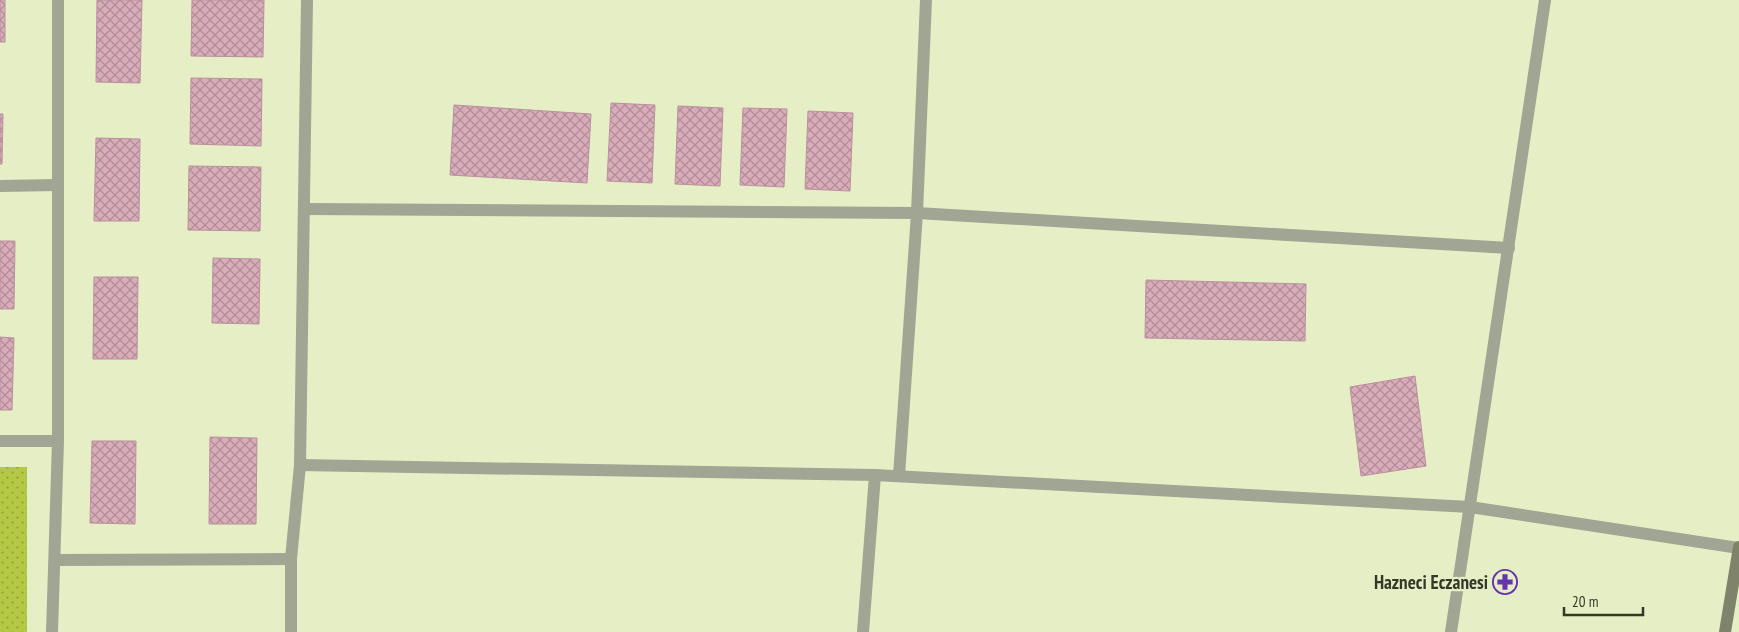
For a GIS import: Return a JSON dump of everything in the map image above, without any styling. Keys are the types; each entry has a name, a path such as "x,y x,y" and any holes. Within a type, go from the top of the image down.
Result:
{"street":[{"path":"52,632 58,440 58,0"},
{"path":"291,632 292,559 300,466 307,0"},
{"path":"899,476 918,213 926,0"},
{"path":"1451,632 1545,0"},
{"path":"0,186 57,185"},
{"path":"305,209 918,213 1509,248"},
{"path":"0,440 58,440"},
{"path":"300,466 875,475 1470,507 1739,548 1725,632"},
{"path":"863,632 875,475"},
{"path":"55,560 292,559"}],"green space":[{"path":"0,467 27,467 27,632 0,632"}],"building":[{"path":"0,0 5,0 5,42 0,42"},
{"path":"97,0 142,0 140,83 96,82"},
{"path":"192,0 264,0 263,57 191,56"},
{"path":"191,78 262,79 261,146 190,144"},
{"path":"611,103 655,105 652,183 607,181"},
{"path":"454,105 591,114 587,183 450,175"},
{"path":"678,106 723,108 720,186 675,184"},
{"path":"743,108 787,109 784,187 740,185"},
{"path":"808,111 853,113 850,191 805,189"},
{"path":"0,114 3,114 2,164 0,164"},
{"path":"96,138 140,139 139,221 94,221"},
{"path":"189,166 261,167 260,231 188,230"},
{"path":"0,241 15,241 14,309 0,309"},
{"path":"213,258 260,259 259,324 212,323"},
{"path":"94,277 138,277 137,359 93,359"},
{"path":"1146,280 1306,284 1305,341 1145,338"},
{"path":"0,337 14,338 12,410 0,410"},
{"path":"1415,376 1426,466 1361,476 1350,387"},
{"path":"210,437 257,438 256,524 209,524"},
{"path":"92,441 136,441 135,524 90,523"}],"place":[{"name":"Hazneci Eczanesi","path":"1505,582"}]}
